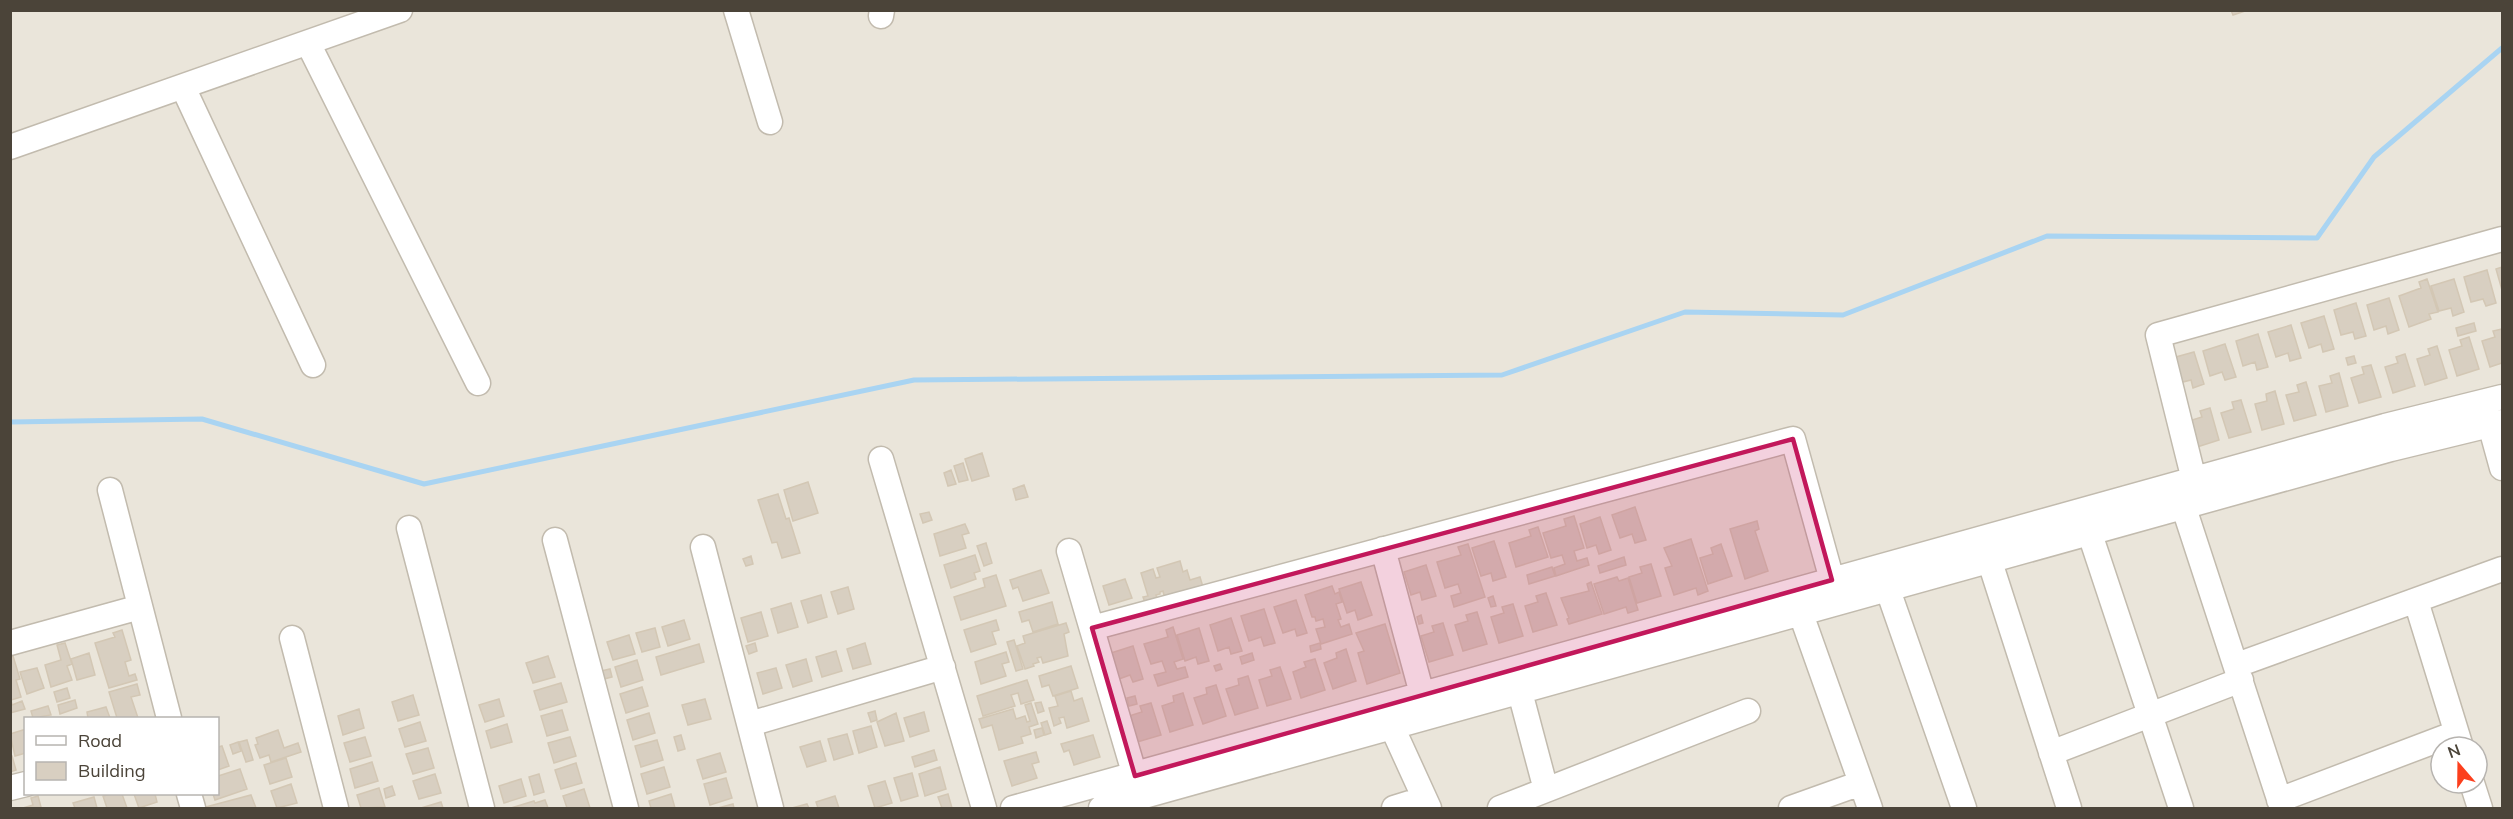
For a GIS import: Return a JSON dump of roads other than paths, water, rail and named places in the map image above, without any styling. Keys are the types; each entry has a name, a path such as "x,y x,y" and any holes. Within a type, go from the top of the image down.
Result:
{"street":[{"path":"10,147 400,10"},
{"path":"736,10 770,122"},
{"path":"308,43 478,383"},
{"path":"183,87 313,365"},
{"path":"2194,480 2158,335 2502,239"},
{"path":"1012,808 1425,706 1832,580 2385,426 2493,399 2502,468"},
{"path":"1101,808 1393,729 1425,706 1520,692 2391,449 2497,423"},
{"path":"1092,628 1792,439 1832,580"},
{"path":"881,459 984,808"},
{"path":"110,490 169,717"},
{"path":"2184,508 2281,804 2429,750"},
{"path":"409,528 482,808"},
{"path":"2090,534 2181,808"},
{"path":"555,540 626,808"},
{"path":"703,547 771,808"},
{"path":"1383,549 1425,706"},
{"path":"1069,551 1135,776"},
{"path":"1989,562 2069,808"},
{"path":"2051,753 2151,715 2239,673 2416,601 2502,569"},
{"path":"1888,590 1964,808"},
{"path":"2416,601 2456,735"},
{"path":"10,643 140,607"},
{"path":"1800,614 1870,808"},
{"path":"292,638 336,808"},
{"path":"750,724 943,667"},
{"path":"1520,692 1546,790"},
{"path":"1500,808 1748,711"},
{"path":"1393,729 1426,804 1394,808"},
{"path":"1791,808 1861,783"}],"waterway":[{"path":"10,422 202,419 424,484 914,380 1502,375 1685,312 1843,315 2047,236 2317,238 2374,157 2502,48"}]}
